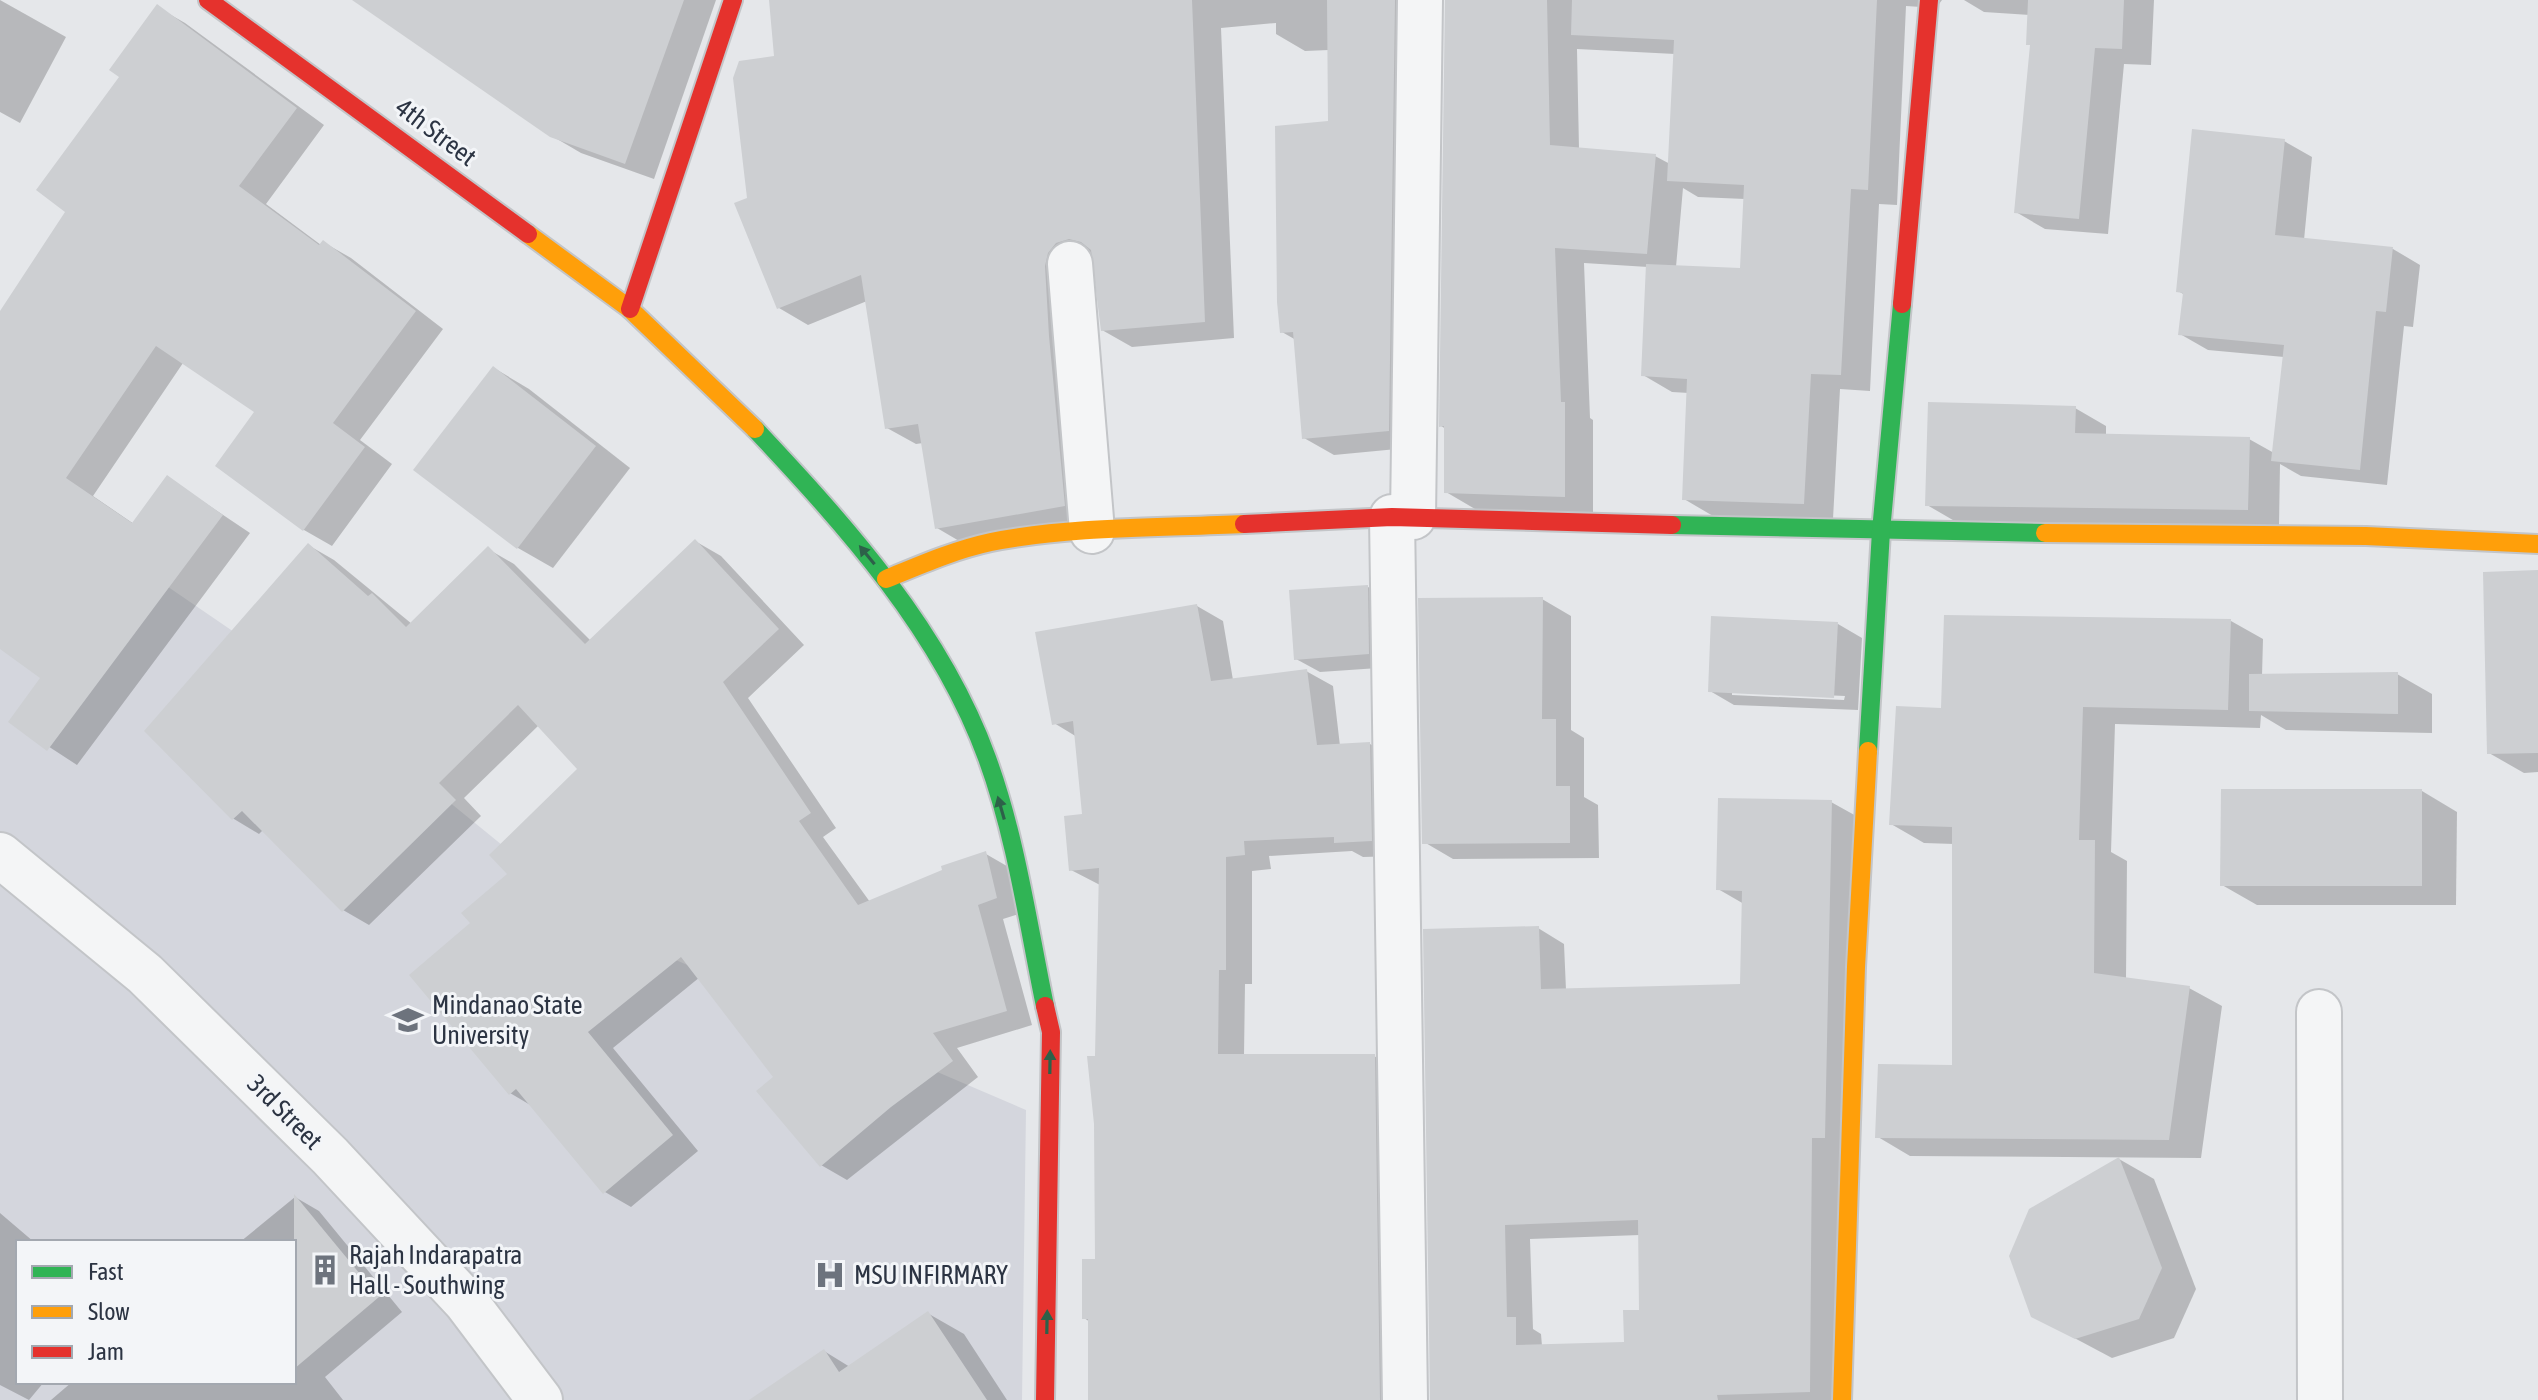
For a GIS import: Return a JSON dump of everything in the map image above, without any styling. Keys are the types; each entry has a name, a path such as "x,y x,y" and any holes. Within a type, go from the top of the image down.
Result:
{"street":[{"name":"4th Street","path":"208,0 630,309 751,424 829,508 886,579 938,652 987,758 1010,842 1051,1032 1045,1400"},
{"path":"630,309 733,0"},
{"path":"1405,1400 1402,517 1420,0"},
{"path":"1842,1400 1856,967 1881,531 1929,0"},
{"path":"1070,264 1092,531"},
{"path":"886,579 941,556 992,542 1092,531 1402,517 1881,531 2366,536 2538,544"},
{"name":"3rd Street","path":"0,855 145,974 330,1156 466,1302 540,1400"},
{"path":"2319,1012 2320,1400"}],"shaded area":[{"name":"Mindanao State University","path":"0,472 272,658 608,931 1026,1110 1022,1400 0,1400"}],"building":[{"path":"352,0 684,0 625,164 550,137"},
{"path":"769,0 1192,0 1205,322 1101,331 1091,250 1081,242 1069,239 1056,243 1048,253 1045,266 1049,336 1065,506 935,529 918,424 885,429 861,275 777,309 734,203 747,198 733,78 739,61 774,56"},
{"path":"1327,0 1395,0 1389,431 1302,439 1293,332 1280,333 1277,302 1275,126 1328,121"},
{"path":"1445,0 1547,0 1550,145 1656,154 1647,254 1555,248 1561,402 1565,402 1565,497 1444,493 1444,426 1439,427"},
{"path":"1572,0 1877,0 1868,190 1851,189 1841,375 1811,374 1804,504 1682,500 1687,379 1641,376 1646,264 1740,268 1744,185 1667,181 1674,40 1571,35"},
{"path":"2028,0 2124,0 2122,49 2095,48 2079,219 2014,213 2030,45 2026,45"},
{"path":"157,4 297,108 239,186 319,245 323,240 416,311 333,423 365,447 303,531 215,466 254,412 156,346 66,478 132,523 167,475 223,515 47,751 8,722 40,678 0,649 0,311 65,212 36,190 119,77 109,70"},
{"path":"2192,129 2285,139 2275,235 2393,247 2386,312 2376,311 2360,470 2271,461 2284,345 2178,335 2183,293 2176,292"},
{"path":"493,366 596,446 517,549 413,470"},
{"path":"1928,402 2076,406 2075,433 2250,437 2248,510 1925,506"},
{"path":"695,539 779,629 723,682 811,813 799,821 858,905 942,870 941,866 986,851 997,898 978,905 1007,1011 933,1033 953,1061 891,1107 820,1167 756,1091 773,1077 681,957 588,1032 673,1135 603,1194 516,1089 509,1095 409,975 470,923 461,913 507,874 489,855 577,769 518,705 439,783 456,800 342,912 242,811 232,820 144,731 308,543 368,596 372,593 406,627 488,546 585,644"},
{"path":"2538,570 2538,753 2487,754 2483,572"},
{"path":"1368,585 1369,654 1294,660 1289,590"},
{"path":"1543,597 1542,719 1556,719 1556,786 1570,786 1570,843 1422,844 1418,598"},
{"path":"1197,604 1211,681 1307,669 1317,745 1370,742 1372,841 1334,843 1334,837 1244,841 1245,855 1226,857 1226,970 1219,970 1218,1054 1375,1054 1380,1400 1088,1400 1088,1319 1082,1319 1082,1259 1095,1259 1094,1124 1087,1056 1095,1056 1099,868 1069,871 1064,816 1082,814 1073,721 1052,725 1035,632"},
{"path":"1944,615 2231,619 2228,710 2083,707 2079,840 2095,840 2094,973 2190,986 2169,1140 1875,1138 1878,1064 1952,1065 1952,827 1889,825 1896,706 1941,708"},
{"path":"1711,616 1838,622 1834,698 1708,692"},
{"path":"2398,672 2398,714 2249,711 2249,674"},
{"path":"2221,789 2422,789 2422,886 2220,886"},
{"path":"1718,798 1832,800 1825,1138 1812,1138 1810,1392 1717,1395 1718,1400 1430,1400 1423,929 1539,926 1541,989 1740,984 1742,891 1716,890","holes":["1638,1220 1639,1310 1623,1310 1624,1342 1516,1345 1516,1317 1507,1317 1505,1225"]},
{"path":"2119,1157 2162,1268 2139,1319 2075,1339 2031,1317 2009,1256 2029,1209"},
{"name":"Rajah Indarapatra Hall - Southwing","path":"294,1194 379,1297 296,1367 296,1240"},
{"path":"928,1311 987,1400 749,1400 824,1349 839,1372"}],"traffic: fast":[{"path":"1868,751 1881,531 1902,304"},
{"path":"755,429 823,503 888,582 944,667 968,711 1006,819 1045,1006"},
{"path":"1672,525 2045,533"}],"traffic: slow":[{"path":"528,234 630,309 755,429"},
{"path":"886,579 964,549 1022,537 1085,530 1244,524"},
{"path":"2045,533 2366,536 2538,544"},
{"path":"1842,1400 1856,967 1868,751"}],"traffic: jam":[{"path":"208,0 528,234"},
{"path":"630,309 733,0"},
{"path":"1902,304 1929,0"},
{"path":"1244,524 1392,517 1672,525"},
{"path":"1045,1006 1051,1032 1045,1400"}],"place":[{"name":"Mindanao State University","path":"408,1020"},
{"name":"Rajah Indarapatra Hall - Southwing","path":"325,1270"},
{"name":"MSU INFIRMARY","path":"830,1275"}]}
